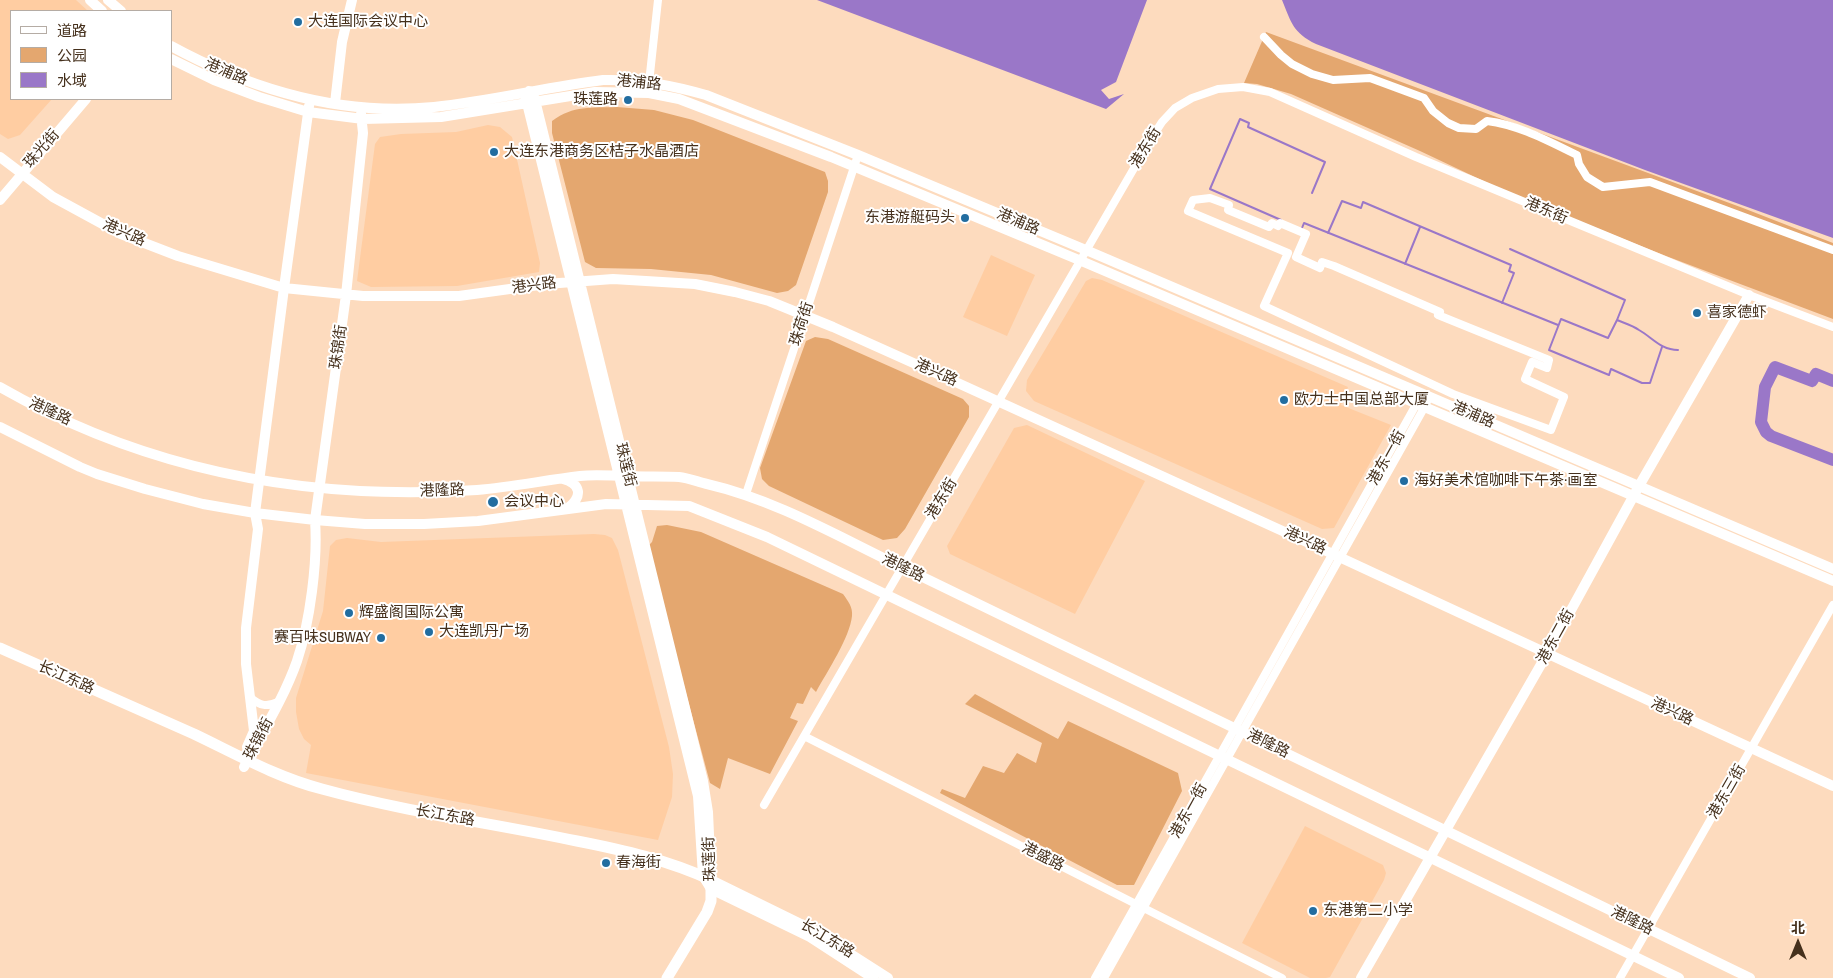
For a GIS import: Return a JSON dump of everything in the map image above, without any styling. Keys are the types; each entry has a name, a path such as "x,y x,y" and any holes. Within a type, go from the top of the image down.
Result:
{"highway":[{"name":"长江东路","path":"0,648 194,734 278,783 318,796 408,817 528,838 640,861 708,882"},
{"name":"长江东路","path":"0,656 244,762"},
{"path":"667,978 707,912 711,901 708,882"}],"main road":[{"path":"90,0 101,10"},
{"path":"108,0 120,10"},
{"path":"335,103 342,42 352,0"},
{"name":"港浦路","path":"172,47 218,70 254,84 310,100 359,106 434,107 603,80 625,79 682,88 706,95 858,155 1086,250 1833,569"},
{"name":"港浦路","path":"172,59 214,80 308,112 363,119 441,117 595,92 649,93 679,99 854,167 1080,260 1833,581"},
{"name":"珠莲街","path":"529,91 525,94 531,102 706,795 708,812 708,882"},
{"name":"珠光街","path":"0,200 21,173 85,100"},
{"name":"珠锦街","path":"244,762 254,730 245,642 258,529 255,513 258,481 310,100"},
{"name":"珠锦街","path":"244,762 278,702 297,661 305,634 317,542 315,520 346,295 363,133 363,119 359,106"},
{"name":"港兴路","path":"0,157 53,197 121,234 178,256 284,288 346,295 459,296 613,279 695,284 735,292 769,302 999,402 1833,786"},
{"name":"港东二街","path":"1361,978 1547,654 1639,486 1749,296"},
{"name":"港隆路","path":"0,387 94,432 149,454 205,470 258,481 360,492 438,491 499,488 580,476 624,476 680,478 746,494 902,567 1750,978"},
{"name":"港隆路","path":"0,427 80,467 145,489 203,504 255,513 315,520 365,524 443,523 478,521 606,504 689,506 767,537 1679,978"},
{"path":"563,479 572,482 578,489 576,501 568,508"},
{"name":"长江东路","path":"708,882 810,938 870,977"},
{"name":"长江东路","path":"708,882 813,930 888,978"}],"street":[{"path":"649,83 658,0"},
{"path":"1264,36 1292,64 1312,74 1333,80 1370,78 1424,98 1441,119 1459,128 1476,129 1487,121 1504,123 1534,134 1577,155 1579,164 1587,177 1603,187 1650,182 1833,250"},
{"name":"港东街","path":"764,805 1162,122 1175,108 1192,98 1218,89 1243,87 1270,92 1416,157 1749,296 1833,327"},
{"name":"珠荷街","path":"746,494 858,155"},
{"path":"1210,198 1229,205 1228,210 1269,227 1272,223 1278,226 1280,223 1306,234 1296,258 1320,268 1322,262 1334,266 1440,312 1438,315 1549,360 1546,368 1532,362 1525,379 1564,397 1551,430 1453,394 1264,306 1288,253 1188,211 1193,200 1210,198"},
{"name":"港东一街","path":"1095,978 1140,906 1224,757 1420,406 1422,394 1426,395"},
{"name":"港东三街","path":"1620,978 1833,605"},
{"path":"250,698 263,706 271,706 278,702"},
{"name":"港盛路","path":"804,736 1282,978"},
{"name":"港东一街","path":"1104,978 1140,906"}],"shaded area":[{"path":"0,0 76,0 87,10 10,10 10,100 51,100 20,135 8,139 0,134"},
{"path":"488,125 500,127 512,137 540,263 539,272 457,286 371,287 357,281 375,144 380,137 401,134 456,132"},
{"path":"991,255 1035,275 1007,336 963,317"},
{"name":"欧力士中国总部大厦","path":"1092,278 1102,280 1348,387 1341,405 1391,425 1334,528 1322,529 1034,401 1026,391 1027,380 1086,281"},
{"path":"1027,425 1145,481 1075,614 950,554 947,546 1014,428"},
{"name":"大连凯丹广场","path":"594,534 612,538 618,550 669,747 673,774 672,797 658,840 306,773 311,745 304,739 299,729 296,698 323,611 330,546 336,540 347,538 381,542"},
{"name":"东港第二小学","path":"1305,826 1383,865 1386,873 1384,880 1330,977 1326,978 1310,978 1242,943"}],"green space":[{"path":"1266,32 1833,243 1833,319 1666,256 1511,194 1291,94 1257,84 1244,83"},
{"path":"617,107 654,110 693,120 825,172 828,181 828,192 796,285 788,291 777,293 711,275 651,269 596,268 585,262 552,133 552,121 575,110"},
{"path":"815,337 828,339 963,399 969,406 969,417 905,529 897,538 883,540 769,486 762,479 760,468 806,341"},
{"path":"667,525 701,532 843,594 851,607 852,616 843,644 816,692 811,687 803,704 797,703 790,718 798,721 770,774 728,758 720,789 710,783 647,547 652,542 657,526"},
{"path":"975,694 1058,739 1068,721 1178,773 1182,791 1134,885 1117,885 940,793 942,789 965,798 983,766 1004,773 1017,753 1036,763 1042,743 965,704"}],"water":[{"path":"817,0 1147,0 1116,82 1101,90 1109,99 1124,94 1106,109"},
{"path":"1282,0 1833,0 1833,238 1645,170 1316,44 1302,36 1294,26"}],"waterway":[{"path":"1281,220 1210,189 1240,119 1249,123 1248,127 1325,162 1312,193"},
{"path":"1328,233 1342,201 1361,208 1363,202 1511,265 1509,271 1514,273 1502,303"},
{"path":"1302,228 1304,223 1558,325"},
{"path":"1405,264 1420,227"},
{"path":"1510,249 1625,300 1617,320 1631,325 1662,346 1678,350"},
{"path":"1617,320 1608,338 1561,319 1549,350 1609,375 1611,369 1642,383 1650,383 1662,347"},
{"path":"1833,381 1816,374 1812,381 1775,367 1765,387 1761,422 1766,432 1771,436 1833,460"}],"place":[{"name":"大连国际会议中心","path":"298,22"},
{"name":"珠莲路","path":"628,100"},
{"name":"大连东港商务区桔子水晶酒店","path":"494,152"},
{"name":"东港游艇码头","path":"965,218"},
{"name":"喜家德虾","path":"1697,313"},
{"name":"欧力士中国总部大厦","path":"1284,400"},
{"name":"海好美术馆咖啡下午茶·画室","path":"1404,481"},
{"name":"会议中心","path":"493,502"},
{"name":"辉盛阁国际公寓","path":"349,613"},
{"name":"大连凯丹广场","path":"429,632"},
{"name":"赛百味SUBWAY","path":"381,638"},
{"name":"春海街","path":"606,863"},
{"name":"东港第二小学","path":"1313,911"}]}
